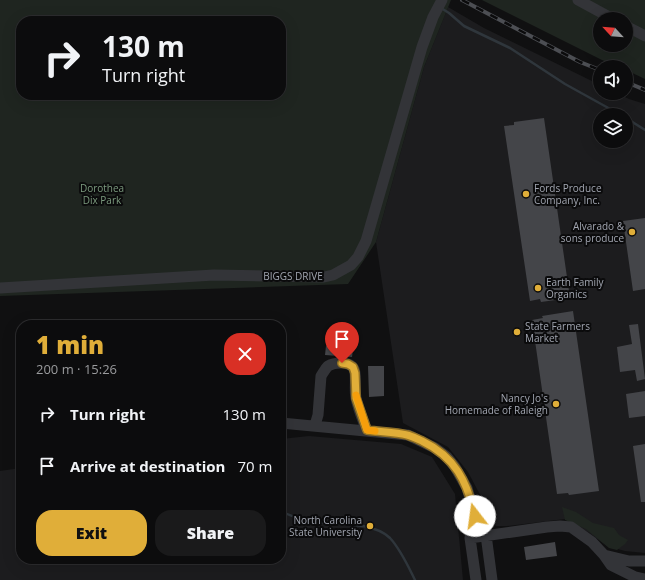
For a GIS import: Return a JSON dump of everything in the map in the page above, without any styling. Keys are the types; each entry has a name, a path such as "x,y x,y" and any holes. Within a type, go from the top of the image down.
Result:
{"street":[{"name":"BIGGS DRIVE","path":"0,288 214,275 314,277 333,275 344,270 358,257 366,241 422,47 433,17 442,0"},
{"path":"578,0 600,12"},
{"path":"633,30 645,36"},
{"path":"315,425 318,416 321,376 329,366 342,363 353,367 355,373 356,398 367,430"},
{"path":"286,422 408,435 435,448 447,457 455,467 467,488 475,516 486,535 492,580"},
{"path":"475,516 470,538 476,580"},
{"path":"470,538 560,526 571,527 592,542 604,555 610,565 640,578 640,561 604,555"}],"shaded area":[{"name":"State Farmers Market","path":"448,7 484,28 593,82 593,100 632,100 645,104 645,553 625,551 607,546 588,532 565,519 496,526 489,521 487,508 468,472 448,447 403,423 376,242 424,67"},
{"name":"North Carolina State University","path":"309,436 401,444 432,457 455,494 463,580 0,580 0,471 16,469 16,564 286,564 286,438"}],"green space":[{"name":"Dorothea Dix Park","path":"0,0 451,0 424,67 376,242 348,284 0,296"},
{"path":"482,0 645,0 645,79 633,73 633,60 602,60"},
{"path":"562,507 576,512 593,523 614,528 619,535 628,540 617,550 609,548 586,529 565,520"}],"building":[{"path":"544,118 570,298 541,302 540,299 530,301 504,126 514,125 514,122"},
{"path":"645,218 645,289 633,291 623,221"},
{"path":"573,311 599,491 569,495 568,493 557,494 532,320 543,318 542,316"},
{"path":"638,324 645,379 637,381 635,370 620,372 617,347 632,344 629,325"},
{"path":"326,346 353,349 352,357 325,355"},
{"path":"368,366 384,366 384,396 369,397"},
{"path":"645,391 645,416 629,418 626,394"},
{"path":"645,444 645,502 641,502 633,446"},
{"path":"555,542 557,556 526,560 524,547"}],"waterway":[{"path":"441,8 464,26 510,48 565,84 608,108"},
{"path":"633,122 645,130"},
{"path":"286,514 313,522 364,526 382,533 390,538 398,548 415,580"}],"railway":[{"path":"462,0 580,62 593,67"},
{"path":"633,85 645,90"}],"slow traffic":[{"path":"356,395 367,430 375,431"}],"place":[{"name":"Fords Produce Company, Inc.","path":"526,194"},
{"name":"Alvarado & sons produce","path":"632,232"},
{"name":"Earth Family Organics","path":"538,288"},
{"name":"State Farmers Market","path":"517,332"},
{"name":"Nancy Jo's Homemade of Raleigh","path":"556,404"},
{"name":"North Carolina State University","path":"370,526"}],"route":[{"path":"342,363 353,367 355,373 354,384 356,398 367,430 408,435 435,448 447,457 455,467 467,488 475,516"}]}
